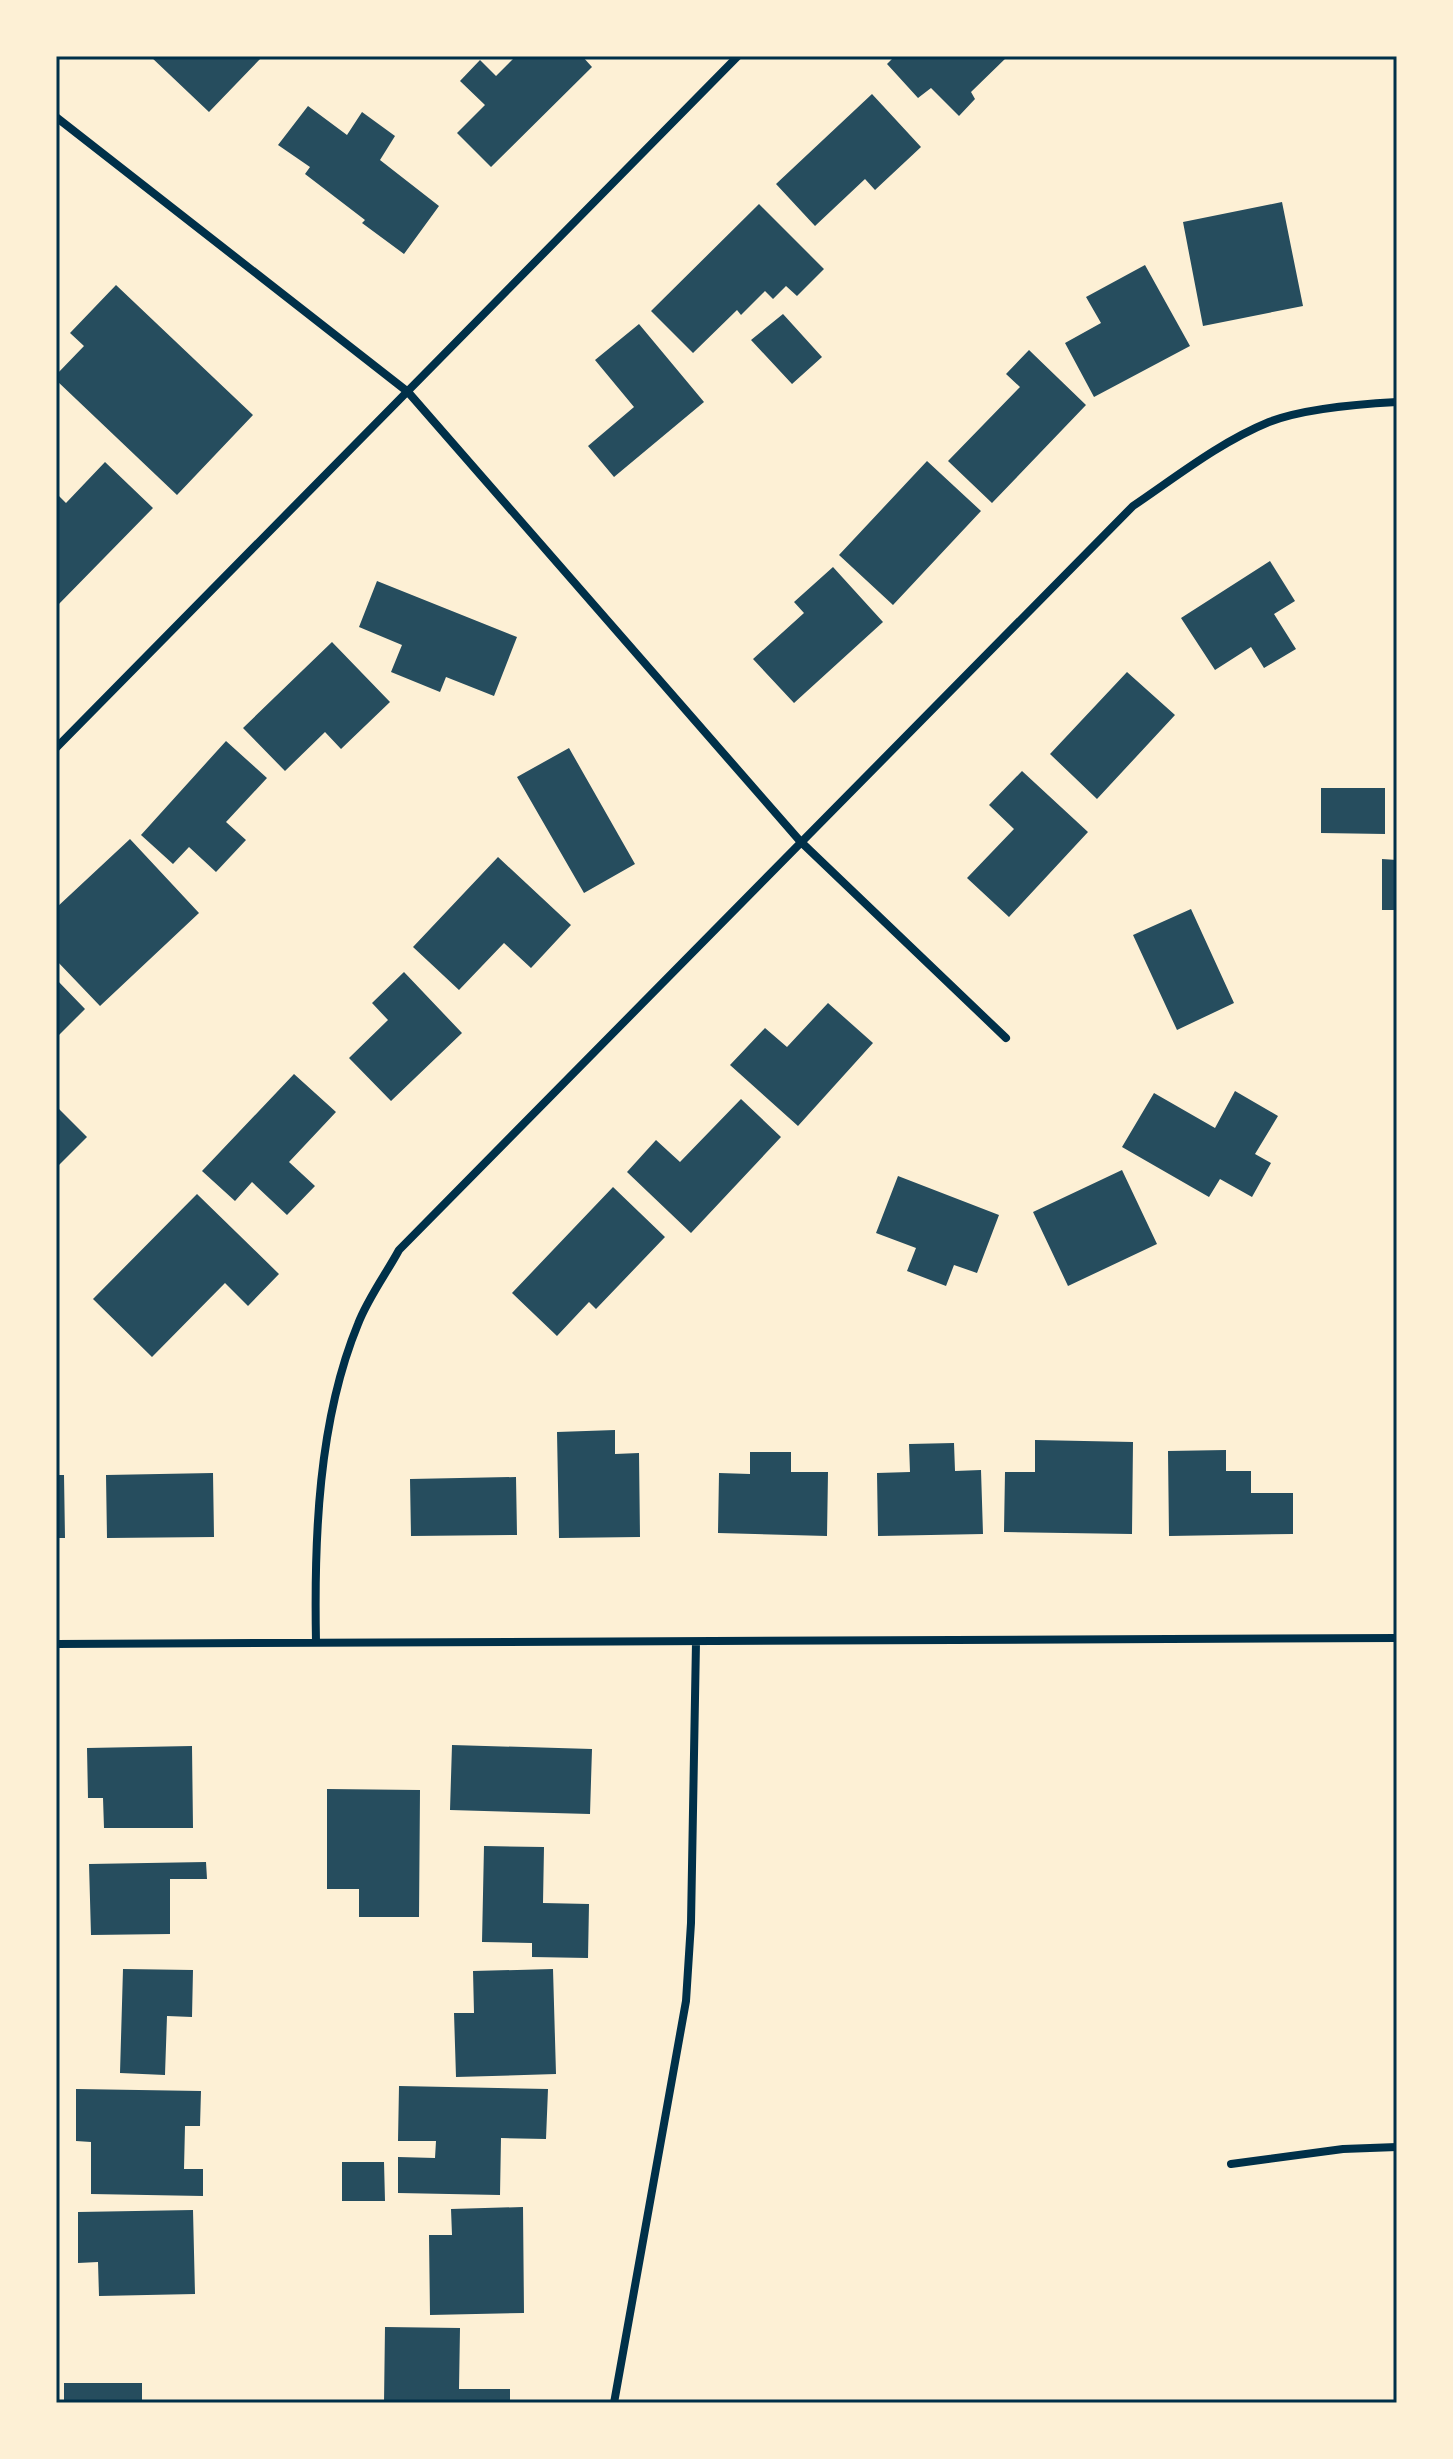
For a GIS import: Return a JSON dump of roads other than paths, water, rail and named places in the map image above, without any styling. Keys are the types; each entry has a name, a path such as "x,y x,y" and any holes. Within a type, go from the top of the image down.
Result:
{"street":[{"path":"56,748 738,56"},
{"path":"56,117 408,392 800,841 1006,1038"},
{"path":"316,1642 314,1563 323,1472 336,1389 358,1322 399,1250 1133,506 1203,458 1270,422 1347,405 1397,402"},
{"path":"56,1644 1397,1638"},
{"path":"614,2403 686,2001 691,1923 696,1642"},
{"path":"1231,2164 1343,2149 1397,2147"}]}
